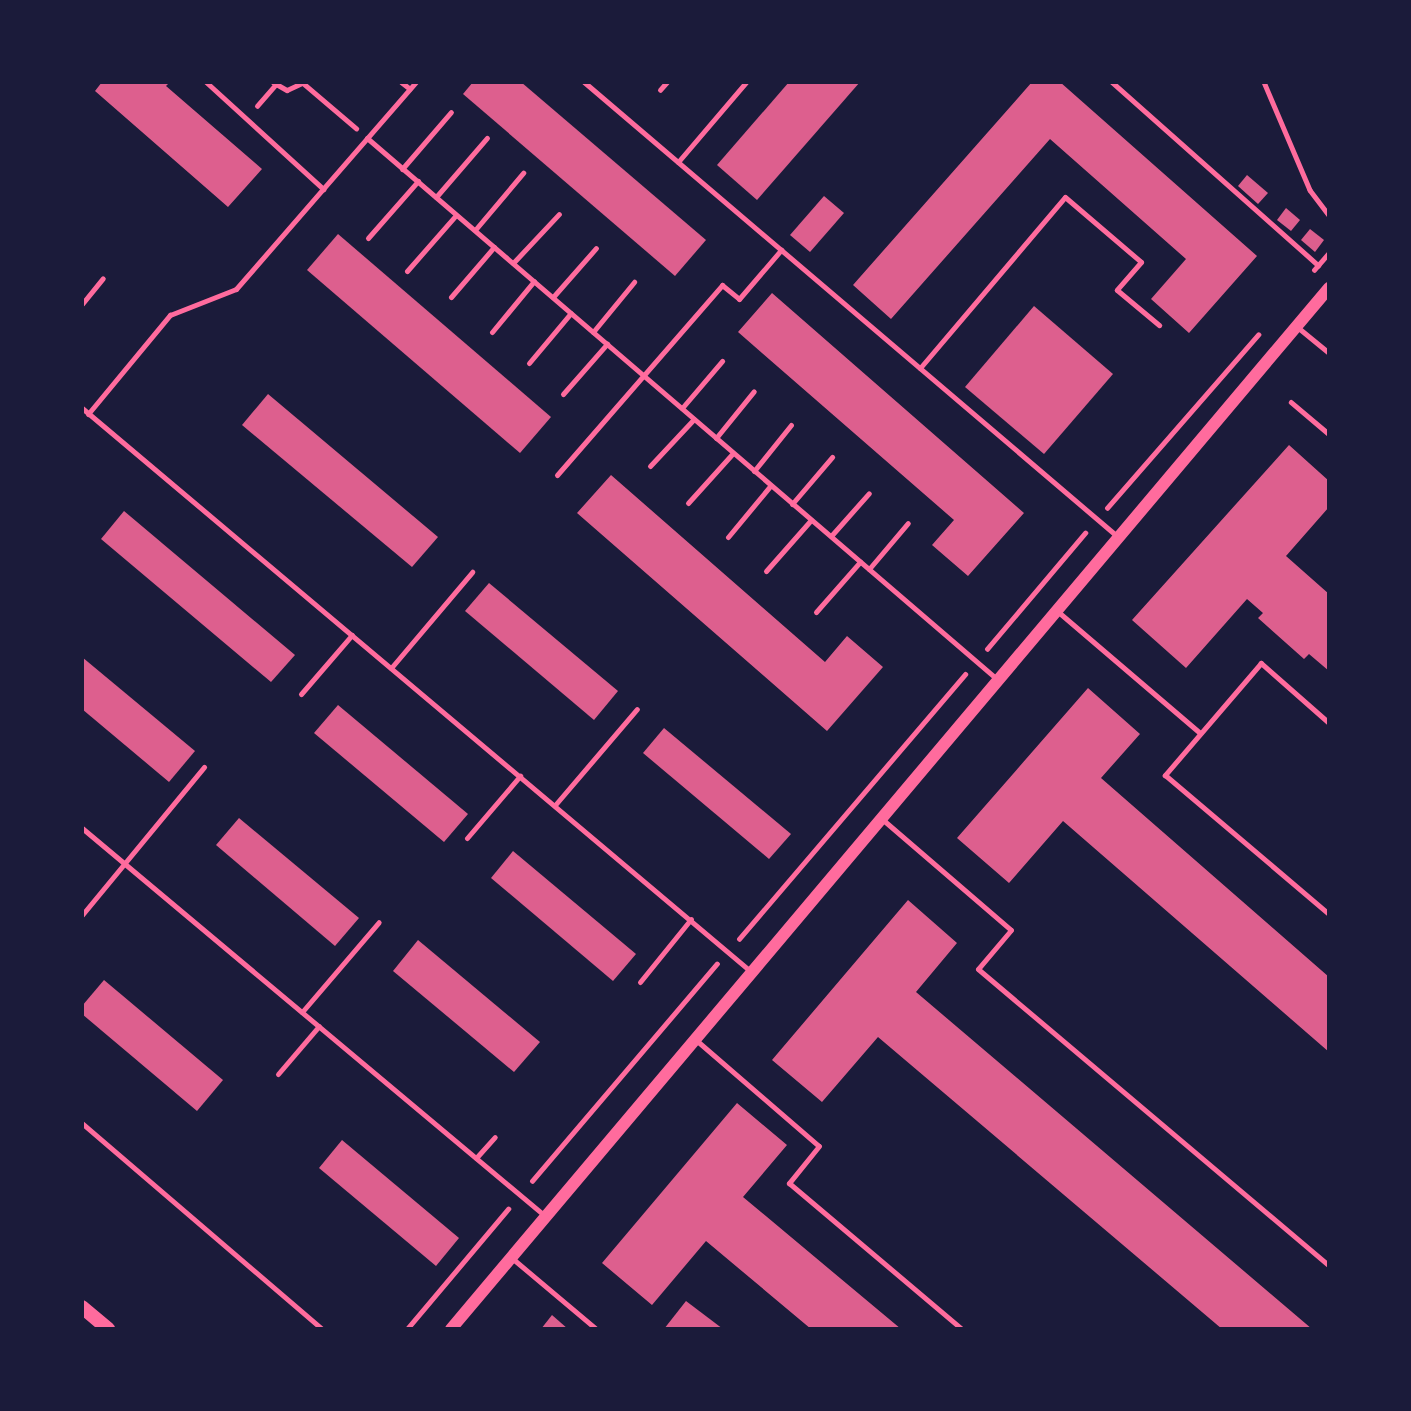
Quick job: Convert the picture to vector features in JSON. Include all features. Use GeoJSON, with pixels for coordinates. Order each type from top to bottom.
{"type":"FeatureCollection","features":[{"type":"Feature","properties":{"kind":"main road"},"geometry":{"type":"LineString","coordinates":[[82,1307],[108,1329]]}},
{"type":"Feature","properties":{"kind":"street"},"geometry":{"type":"LineString","coordinates":[[451,1329],[513,1259],[1329,288]]}},
{"type":"Feature","properties":{"kind":"lane"},"geometry":{"type":"LineString","coordinates":[[206,82],[323,189]]}},
{"type":"Feature","properties":{"kind":"lane"},"geometry":{"type":"LineString","coordinates":[[401,82],[410,89]]}},
{"type":"Feature","properties":{"kind":"lane"},"geometry":{"type":"LineString","coordinates":[[88,414],[170,315],[236,289],[416,82]]}},
{"type":"Feature","properties":{"kind":"lane"},"geometry":{"type":"LineString","coordinates":[[678,162],[747,82]]}},
{"type":"Feature","properties":{"kind":"lane"},"geometry":{"type":"LineString","coordinates":[[588,83],[1118,537]]}},
{"type":"Feature","properties":{"kind":"lane"},"geometry":{"type":"LineString","coordinates":[[402,169],[451,112]]}},
{"type":"Feature","properties":{"kind":"lane"},"geometry":{"type":"LineString","coordinates":[[367,138],[998,680]]}},
{"type":"Feature","properties":{"kind":"lane"},"geometry":{"type":"LineString","coordinates":[[436,197],[487,138]]}},
{"type":"Feature","properties":{"kind":"lane"},"geometry":{"type":"LineString","coordinates":[[475,230],[523,173]]}},
{"type":"Feature","properties":{"kind":"lane"},"geometry":{"type":"LineString","coordinates":[[368,238],[418,181]]}},
{"type":"Feature","properties":{"kind":"lane"},"geometry":{"type":"LineString","coordinates":[[920,368],[1065,197],[1141,262],[1117,290],[1159,325]]}},
{"type":"Feature","properties":{"kind":"lane"},"geometry":{"type":"LineString","coordinates":[[513,263],[559,214]]}},
{"type":"Feature","properties":{"kind":"lane"},"geometry":{"type":"LineString","coordinates":[[407,271],[456,215]]}},
{"type":"Feature","properties":{"kind":"lane"},"geometry":{"type":"LineString","coordinates":[[451,298],[494,247]]}},
{"type":"Feature","properties":{"kind":"lane"},"geometry":{"type":"LineString","coordinates":[[553,297],[596,248]]}},
{"type":"Feature","properties":{"kind":"lane"},"geometry":{"type":"LineString","coordinates":[[557,475],[722,285],[739,299],[781,250]]}},
{"type":"Feature","properties":{"kind":"lane"},"geometry":{"type":"LineString","coordinates":[[82,304],[103,278]]}},
{"type":"Feature","properties":{"kind":"lane"},"geometry":{"type":"LineString","coordinates":[[492,332],[534,281]]}},
{"type":"Feature","properties":{"kind":"lane"},"geometry":{"type":"LineString","coordinates":[[593,332],[634,282]]}},
{"type":"Feature","properties":{"kind":"lane"},"geometry":{"type":"LineString","coordinates":[[529,363],[571,313]]}},
{"type":"Feature","properties":{"kind":"lane"},"geometry":{"type":"LineString","coordinates":[[1296,326],[1329,353]]}},
{"type":"Feature","properties":{"kind":"lane"},"geometry":{"type":"LineString","coordinates":[[563,394],[607,344]]}},
{"type":"Feature","properties":{"kind":"lane"},"geometry":{"type":"LineString","coordinates":[[682,408],[722,360]]}},
{"type":"Feature","properties":{"kind":"lane"},"geometry":{"type":"LineString","coordinates":[[716,438],[754,391]]}},
{"type":"Feature","properties":{"kind":"lane"},"geometry":{"type":"LineString","coordinates":[[82,408],[752,973]]}},
{"type":"Feature","properties":{"kind":"lane"},"geometry":{"type":"LineString","coordinates":[[650,466],[694,419]]}},
{"type":"Feature","properties":{"kind":"lane"},"geometry":{"type":"LineString","coordinates":[[754,471],[791,425]]}},
{"type":"Feature","properties":{"kind":"lane"},"geometry":{"type":"LineString","coordinates":[[688,503],[733,453]]}},
{"type":"Feature","properties":{"kind":"lane"},"geometry":{"type":"LineString","coordinates":[[792,503],[832,457]]}},
{"type":"Feature","properties":{"kind":"lane"},"geometry":{"type":"LineString","coordinates":[[728,537],[771,485]]}},
{"type":"Feature","properties":{"kind":"lane"},"geometry":{"type":"LineString","coordinates":[[831,536],[869,493]]}},
{"type":"Feature","properties":{"kind":"lane"},"geometry":{"type":"LineString","coordinates":[[766,571],[811,520]]}},
{"type":"Feature","properties":{"kind":"lane"},"geometry":{"type":"LineString","coordinates":[[869,569],[908,523]]}},
{"type":"Feature","properties":{"kind":"lane"},"geometry":{"type":"LineString","coordinates":[[816,612],[860,562]]}},
{"type":"Feature","properties":{"kind":"lane"},"geometry":{"type":"LineString","coordinates":[[391,668],[472,572]]}},
{"type":"Feature","properties":{"kind":"lane"},"geometry":{"type":"LineString","coordinates":[[1056,610],[1200,733]]}},
{"type":"Feature","properties":{"kind":"lane"},"geometry":{"type":"LineString","coordinates":[[301,694],[352,635]]}},
{"type":"Feature","properties":{"kind":"lane"},"geometry":{"type":"LineString","coordinates":[[1329,723],[1261,663],[1165,775],[1329,914]]}},
{"type":"Feature","properties":{"kind":"lane"},"geometry":{"type":"LineString","coordinates":[[555,805],[637,709]]}},
{"type":"Feature","properties":{"kind":"lane"},"geometry":{"type":"LineString","coordinates":[[82,915],[204,767]]}},
{"type":"Feature","properties":{"kind":"lane"},"geometry":{"type":"LineString","coordinates":[[467,838],[520,776]]}},
{"type":"Feature","properties":{"kind":"lane"},"geometry":{"type":"LineString","coordinates":[[882,819],[1011,930],[978,969],[1329,1266]]}},
{"type":"Feature","properties":{"kind":"lane"},"geometry":{"type":"LineString","coordinates":[[82,828],[547,1218]]}},
{"type":"Feature","properties":{"kind":"lane"},"geometry":{"type":"LineString","coordinates":[[640,982],[691,919]]}},
{"type":"Feature","properties":{"kind":"lane"},"geometry":{"type":"LineString","coordinates":[[302,1012],[379,922]]}},
{"type":"Feature","properties":{"kind":"lane"},"geometry":{"type":"LineString","coordinates":[[278,1074],[319,1026]]}},
{"type":"Feature","properties":{"kind":"lane"},"geometry":{"type":"LineString","coordinates":[[696,1040],[819,1146],[789,1183],[962,1329]]}},
{"type":"Feature","properties":{"kind":"lane"},"geometry":{"type":"LineString","coordinates":[[476,1158],[495,1137]]}},
{"type":"Feature","properties":{"kind":"lane"},"geometry":{"type":"LineString","coordinates":[[513,1259],[596,1329]]}},
{"type":"Feature","properties":{"kind":"path"},"geometry":{"type":"LineString","coordinates":[[660,90],[667,82]]}},
{"type":"Feature","properties":{"kind":"path"},"geometry":{"type":"LineString","coordinates":[[1112,82],[1318,265]]}},
{"type":"Feature","properties":{"kind":"path"},"geometry":{"type":"LineString","coordinates":[[1264,82],[1310,190],[1329,215]]}},
{"type":"Feature","properties":{"kind":"path"},"geometry":{"type":"LineString","coordinates":[[244,119],[274,84],[293,90],[304,83],[367,138]]}},
{"type":"Feature","properties":{"kind":"path"},"geometry":{"type":"LineString","coordinates":[[1309,275],[1329,253]]}},
{"type":"Feature","properties":{"kind":"path"},"geometry":{"type":"LineString","coordinates":[[407,1329],[1097,519],[1266,325]]}},
{"type":"Feature","properties":{"kind":"path"},"geometry":{"type":"LineString","coordinates":[[1291,402],[1329,434]]}},
{"type":"Feature","properties":{"kind":"path"},"geometry":{"type":"LineString","coordinates":[[82,1123],[322,1329]]}},
{"type":"Feature","properties":{"kind":"building"},"geometry":{"type":"Polygon","coordinates":[[[102,82],[170,82],[166,86],[262,169],[228,207],[95,91],[102,82]]]}},
{"type":"Feature","properties":{"kind":"building"},"geometry":{"type":"Polygon","coordinates":[[[473,82],[521,82],[706,240],[675,276],[463,94],[473,82]]]}},
{"type":"Feature","properties":{"kind":"building"},"geometry":{"type":"Polygon","coordinates":[[[789,82],[860,82],[757,200],[717,165],[789,82]]]}},
{"type":"Feature","properties":{"kind":"building"},"geometry":{"type":"Polygon","coordinates":[[[1032,82],[1060,82],[1257,256],[1189,333],[1151,299],[1186,259],[1050,139],[891,319],[853,285],[1032,82]]]}},
{"type":"Feature","properties":{"kind":"building"},"geometry":{"type":"Polygon","coordinates":[[[1247,175],[1268,193],[1258,204],[1238,186],[1247,175]]]}},
{"type":"Feature","properties":{"kind":"building"},"geometry":{"type":"Polygon","coordinates":[[[824,196],[844,213],[810,252],[790,235],[824,196]]]}},
{"type":"Feature","properties":{"kind":"building"},"geometry":{"type":"Polygon","coordinates":[[[1286,208],[1300,220],[1291,231],[1277,220],[1286,208]]]}},
{"type":"Feature","properties":{"kind":"building"},"geometry":{"type":"Polygon","coordinates":[[[1310,229],[1324,240],[1315,252],[1301,240],[1310,229]]]}},
{"type":"Feature","properties":{"kind":"building"},"geometry":{"type":"Polygon","coordinates":[[[338,234],[551,417],[520,453],[307,270],[338,234]]]}},
{"type":"Feature","properties":{"kind":"building"},"geometry":{"type":"Polygon","coordinates":[[[772,293],[1024,513],[968,576],[932,545],[954,520],[738,332],[772,293]]]}},
{"type":"Feature","properties":{"kind":"building"},"geometry":{"type":"Polygon","coordinates":[[[1034,306],[1113,374],[1044,454],[965,387],[1034,306]]]}},
{"type":"Feature","properties":{"kind":"building"},"geometry":{"type":"Polygon","coordinates":[[[268,394],[438,537],[412,567],[242,425],[268,394]]]}},
{"type":"Feature","properties":{"kind":"building"},"geometry":{"type":"Polygon","coordinates":[[[1289,445],[1329,481],[1329,507],[1286,556],[1329,594],[1329,671],[1309,654],[1304,659],[1258,618],[1263,613],[1247,599],[1186,668],[1132,620],[1289,445]]]}},
{"type":"Feature","properties":{"kind":"building"},"geometry":{"type":"Polygon","coordinates":[[[611,475],[825,662],[847,636],[883,667],[827,731],[577,513],[611,475]]]}},
{"type":"Feature","properties":{"kind":"building"},"geometry":{"type":"Polygon","coordinates":[[[124,511],[295,655],[271,682],[101,539],[124,511]]]}},
{"type":"Feature","properties":{"kind":"building"},"geometry":{"type":"Polygon","coordinates":[[[489,583],[618,691],[594,720],[465,611],[489,583]]]}},
{"type":"Feature","properties":{"kind":"building"},"geometry":{"type":"Polygon","coordinates":[[[82,657],[195,751],[169,782],[82,709],[82,657]]]}},
{"type":"Feature","properties":{"kind":"building"},"geometry":{"type":"Polygon","coordinates":[[[1088,688],[1140,734],[1101,778],[1329,977],[1329,1052],[1063,821],[1009,883],[957,838],[1088,688]]]}},
{"type":"Feature","properties":{"kind":"building"},"geometry":{"type":"Polygon","coordinates":[[[338,705],[468,814],[444,842],[314,733],[338,705]]]}},
{"type":"Feature","properties":{"kind":"building"},"geometry":{"type":"Polygon","coordinates":[[[664,728],[791,834],[769,859],[643,753],[664,728]]]}},
{"type":"Feature","properties":{"kind":"building"},"geometry":{"type":"Polygon","coordinates":[[[239,818],[359,918],[335,946],[216,845],[239,818]]]}},
{"type":"Feature","properties":{"kind":"building"},"geometry":{"type":"Polygon","coordinates":[[[513,851],[636,954],[613,981],[491,878],[513,851]]]}},
{"type":"Feature","properties":{"kind":"building"},"geometry":{"type":"Polygon","coordinates":[[[908,900],[957,943],[916,992],[1312,1329],[1222,1329],[878,1037],[822,1102],[772,1060],[908,900]]]}},
{"type":"Feature","properties":{"kind":"building"},"geometry":{"type":"Polygon","coordinates":[[[418,940],[540,1042],[514,1072],[393,971],[418,940]]]}},
{"type":"Feature","properties":{"kind":"building"},"geometry":{"type":"Polygon","coordinates":[[[104,980],[223,1080],[197,1111],[82,1014],[82,1006],[104,980]]]}},
{"type":"Feature","properties":{"kind":"building"},"geometry":{"type":"Polygon","coordinates":[[[737,1103],[787,1145],[743,1197],[901,1329],[811,1329],[706,1241],[652,1305],[602,1263],[737,1103]]]}},
{"type":"Feature","properties":{"kind":"building"},"geometry":{"type":"Polygon","coordinates":[[[342,1140],[459,1238],[436,1266],[319,1168],[342,1140]]]}},
{"type":"Feature","properties":{"kind":"building"},"geometry":{"type":"Polygon","coordinates":[[[686,1301],[723,1329],[664,1329],[686,1301]]]}},
{"type":"Feature","properties":{"kind":"building"},"geometry":{"type":"Polygon","coordinates":[[[552,1315],[568,1329],[541,1329],[552,1315]]]}}]}
